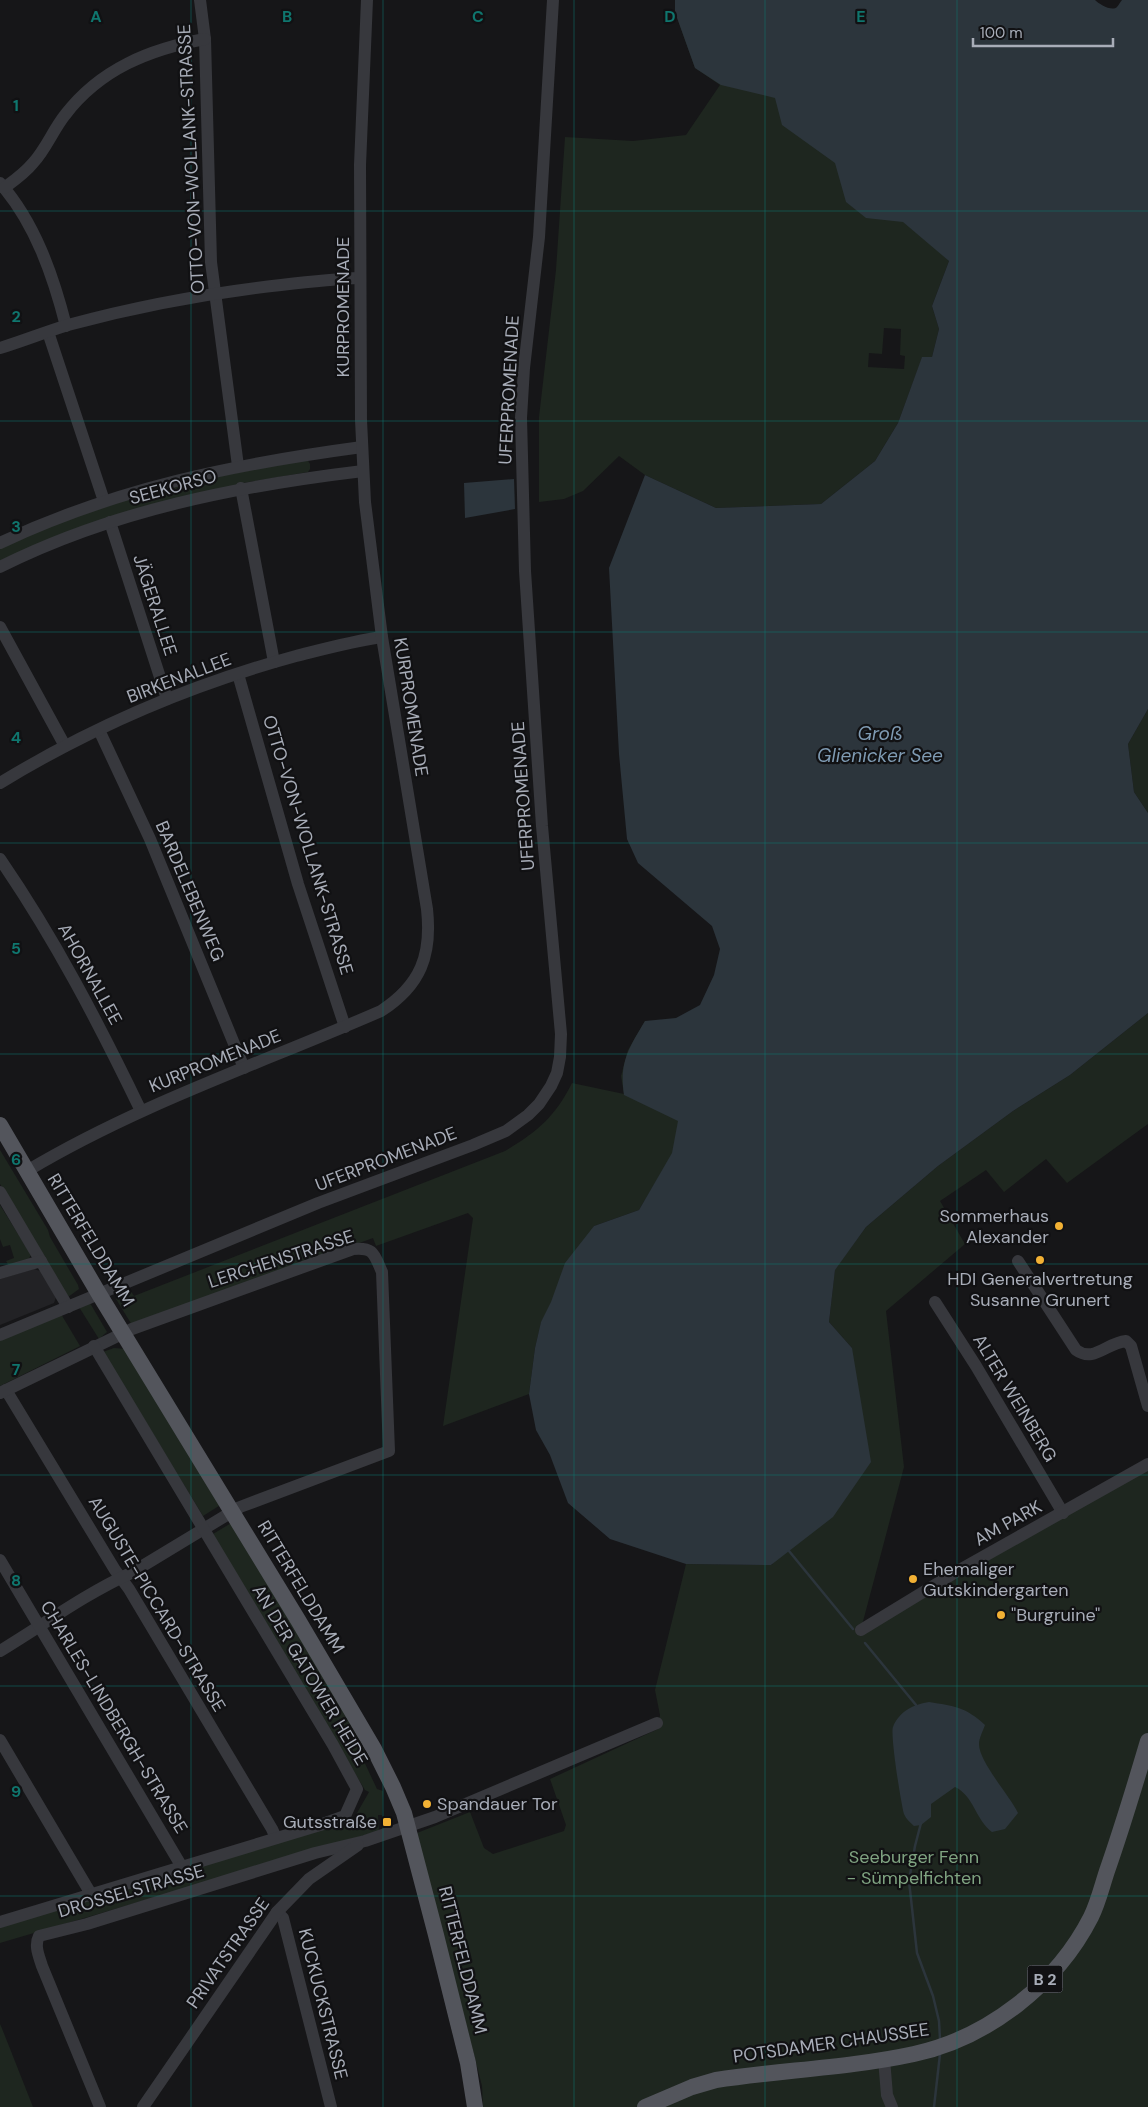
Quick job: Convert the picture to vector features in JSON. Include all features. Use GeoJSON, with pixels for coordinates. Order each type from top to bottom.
{"type":"FeatureCollection","features":[{"type":"Feature","properties":{"kind":"main road","name":"RITTERFELDDAMM"},"geometry":{"type":"LineString","coordinates":[[0,1126],[123,1334],[232,1511],[374,1749],[399,1800],[468,2063],[475,2107]]}},
{"type":"Feature","properties":{"kind":"main road","name":"POTSDAMER CHAUSSEE"},"geometry":{"type":"LineString","coordinates":[[645,2107],[692,2087],[716,2080],[884,2059],[947,2045],[985,2027],[1018,2004],[1047,1978],[1071,1950],[1092,1916],[1126,1818],[1148,1741]]}},
{"type":"Feature","properties":{"kind":"street","name":"OTTO-VON-WOLLANK-STRASSE"},"geometry":{"type":"LineString","coordinates":[[200,0],[205,39],[208,223],[214,294],[238,466]]}},
{"type":"Feature","properties":{"kind":"street","name":"KURPROMENADE"},"geometry":{"type":"LineString","coordinates":[[27,1171],[58,1152],[141,1111],[381,1011],[402,996],[420,971],[429,940],[427,909],[382,637],[365,502],[363,471],[360,165],[367,0]]}},
{"type":"Feature","properties":{"kind":"street","name":"UFERPROMENADE"},"geometry":{"type":"LineString","coordinates":[[0,1335],[318,1203],[506,1131],[517,1124],[539,1104],[557,1073],[562,1034],[542,826],[525,571],[522,418],[524,368],[543,183],[553,0]]}},
{"type":"Feature","properties":{"kind":"street"},"geometry":{"type":"LineString","coordinates":[[66,326],[62,303],[45,259],[32,231],[2,185],[24,173],[34,162],[66,114],[97,83],[116,69],[151,52],[172,45],[205,39]]}},
{"type":"Feature","properties":{"kind":"street"},"geometry":{"type":"LineString","coordinates":[[0,348],[66,326],[139,308],[214,294],[342,278],[360,278]]}},
{"type":"Feature","properties":{"kind":"street"},"geometry":{"type":"LineString","coordinates":[[48,332],[104,501]]}},
{"type":"Feature","properties":{"kind":"street","name":"SEEKORSO"},"geometry":{"type":"LineString","coordinates":[[0,543],[32,528],[104,501],[170,481],[238,466],[362,447]]}},
{"type":"Feature","properties":{"kind":"street","name":"SEEKORSO"},"geometry":{"type":"LineString","coordinates":[[0,567],[73,535],[175,502],[241,488],[363,471]]}},
{"type":"Feature","properties":{"kind":"street"},"geometry":{"type":"LineString","coordinates":[[241,488],[274,662]]}},
{"type":"Feature","properties":{"kind":"street","name":"JÄGERALLEE"},"geometry":{"type":"LineString","coordinates":[[110,522],[167,699]]}},
{"type":"Feature","properties":{"kind":"street"},"geometry":{"type":"LineString","coordinates":[[0,627],[65,746]]}},
{"type":"Feature","properties":{"kind":"street","name":"BIRKENALLEE"},"geometry":{"type":"LineString","coordinates":[[0,782],[65,746],[167,699],[274,662],[340,645],[382,637]]}},
{"type":"Feature","properties":{"kind":"street","name":"OTTO-VON-WOLLANK-STRASSE"},"geometry":{"type":"LineString","coordinates":[[238,674],[298,884],[345,1027]]}},
{"type":"Feature","properties":{"kind":"street","name":"BARDELEBENWEG"},"geometry":{"type":"LineString","coordinates":[[99,730],[150,839],[244,1068]]}},
{"type":"Feature","properties":{"kind":"street","name":"AHORNALLEE"},"geometry":{"type":"LineString","coordinates":[[0,859],[31,904],[79,987],[141,1111]]}},
{"type":"Feature","properties":{"kind":"street"},"geometry":{"type":"LineString","coordinates":[[0,1192],[68,1307]]}},
{"type":"Feature","properties":{"kind":"street","name":"LERCHENSTRASSE"},"geometry":{"type":"LineString","coordinates":[[3,1392],[94,1346],[123,1334],[353,1249],[365,1248],[373,1252],[382,1272],[389,1452],[232,1511]]}},
{"type":"Feature","properties":{"kind":"street"},"geometry":{"type":"LineString","coordinates":[[0,1273],[41,1261]]}},
{"type":"Feature","properties":{"kind":"street"},"geometry":{"type":"LineString","coordinates":[[1018,1261],[1076,1350],[1084,1356],[1091,1355],[1118,1342],[1126,1341],[1131,1346],[1148,1406]]}},
{"type":"Feature","properties":{"kind":"street","name":"ALTER WEINBERG"},"geometry":{"type":"LineString","coordinates":[[935,1302],[976,1366],[1063,1513]]}},
{"type":"Feature","properties":{"kind":"street","name":"AN DER GATOWER HEIDE"},"geometry":{"type":"LineString","coordinates":[[0,1922],[345,1816],[357,1789],[333,1745],[94,1346]]}},
{"type":"Feature","properties":{"kind":"street","name":"AUGUSTE-PICCARD-STRASSE"},"geometry":{"type":"LineString","coordinates":[[3,1392],[120,1578],[129,1589],[276,1838]]}},
{"type":"Feature","properties":{"kind":"street","name":"AM PARK"},"geometry":{"type":"LineString","coordinates":[[860,1630],[956,1572],[1148,1464]]}},
{"type":"Feature","properties":{"kind":"street"},"geometry":{"type":"LineString","coordinates":[[0,1651],[232,1511]]}},
{"type":"Feature","properties":{"kind":"street","name":"CHARLES-LINDBERGH-STRASSE"},"geometry":{"type":"LineString","coordinates":[[0,1560],[182,1867]]}},
{"type":"Feature","properties":{"kind":"street"},"geometry":{"type":"LineString","coordinates":[[407,1825],[447,1812],[657,1723]]}},
{"type":"Feature","properties":{"kind":"street"},"geometry":{"type":"LineString","coordinates":[[0,1740],[91,1894]]}},
{"type":"Feature","properties":{"kind":"street","name":"DROSSELSTRASSE"},"geometry":{"type":"LineString","coordinates":[[100,2107],[42,1966],[36,1943],[39,1936],[87,1924],[315,1852],[364,1841],[407,1825]]}},
{"type":"Feature","properties":{"kind":"street","name":"PRIVATSTRASSE"},"geometry":{"type":"LineString","coordinates":[[143,2107],[277,1912],[309,1879],[364,1841]]}},
{"type":"Feature","properties":{"kind":"street","name":"KUCKUCKSTRASSE"},"geometry":{"type":"LineString","coordinates":[[277,1912],[282,1918],[331,2107]]}},
{"type":"Feature","properties":{"kind":"street"},"geometry":{"type":"LineString","coordinates":[[884,2059],[887,2095],[892,2107]]}},
{"type":"Feature","properties":{"kind":"shaded area"},"geometry":{"type":"Polygon","coordinates":[[[34,1269],[40,1271],[56,1297],[54,1303],[0,1325],[0,1279],[34,1269]]]}},
{"type":"Feature","properties":{"kind":"green space"},"geometry":{"type":"Polygon","coordinates":[[[675,0],[891,196],[949,261],[932,306],[939,329],[932,357],[922,358],[898,423],[875,461],[821,504],[716,508],[645,475],[619,456],[583,491],[564,499],[539,502],[539,417],[556,270],[565,137],[633,141],[686,135],[720,85],[695,68],[675,12],[675,0]],[[884,328],[882,354],[869,353],[868,367],[904,369],[905,356],[900,355],[901,329],[884,328]]]}},
{"type":"Feature","properties":{"kind":"green space"},"geometry":{"type":"Polygon","coordinates":[[[307,459],[310,464],[308,472],[243,483],[0,562],[0,547],[30,533],[159,488],[307,459]]]}},
{"type":"Feature","properties":{"kind":"green space"},"geometry":{"type":"Polygon","coordinates":[[[1148,709],[1148,813],[1134,792],[1128,744],[1148,709]]]}},
{"type":"Feature","properties":{"kind":"green space","name":"Seeburger Fenn - Sümpelfichten"},"geometry":{"type":"Polygon","coordinates":[[[1148,1013],[1148,1124],[1067,1183],[1046,1159],[1004,1192],[986,1170],[940,1201],[965,1244],[886,1311],[904,1467],[861,1629],[1148,1462],[1148,2107],[483,2107],[482,2086],[417,1833],[470,1812],[484,1848],[493,1854],[564,1831],[566,1825],[550,1779],[658,1729],[660,1715],[655,1690],[686,1564],[772,1565],[852,1348],[829,1322],[835,1269],[866,1227],[938,1166],[1013,1111],[1070,1075],[1148,1013]]]}},
{"type":"Feature","properties":{"kind":"green space"},"geometry":{"type":"Polygon","coordinates":[[[645,1021],[688,1088],[673,1153],[639,1210],[594,1226],[541,1323],[535,1348],[529,1394],[443,1426],[473,1218],[468,1213],[376,1246],[373,1238],[132,1325],[116,1299],[118,1293],[128,1287],[134,1296],[505,1151],[544,1123],[566,1095],[572,1083],[624,1094],[621,1076],[628,1050],[645,1021]]]}},
{"type":"Feature","properties":{"kind":"green space"},"geometry":{"type":"Polygon","coordinates":[[[0,1150],[48,1230],[50,1237],[78,1285],[79,1289],[68,1297],[0,1184],[0,1150]]]}},
{"type":"Feature","properties":{"kind":"green space"},"geometry":{"type":"Polygon","coordinates":[[[0,1205],[31,1255],[28,1260],[9,1266],[6,1261],[14,1258],[10,1245],[3,1247],[0,1239],[0,1205]]]}},
{"type":"Feature","properties":{"kind":"green space"},"geometry":{"type":"Polygon","coordinates":[[[90,1303],[107,1332],[99,1339],[79,1307],[90,1303]]]}},
{"type":"Feature","properties":{"kind":"green space"},"geometry":{"type":"Polygon","coordinates":[[[61,1314],[80,1346],[0,1386],[0,1340],[61,1314]]]}},
{"type":"Feature","properties":{"kind":"green space"},"geometry":{"type":"Polygon","coordinates":[[[114,1348],[126,1349],[222,1504],[203,1516],[103,1352],[114,1348]]]}},
{"type":"Feature","properties":{"kind":"green space"},"geometry":{"type":"Polygon","coordinates":[[[233,1522],[355,1725],[364,1750],[360,1753],[377,1789],[383,1791],[382,1815],[378,1815],[379,1831],[0,1943],[0,1927],[350,1819],[353,1820],[369,1792],[365,1790],[220,1550],[213,1534],[233,1522]]]}},
{"type":"Feature","properties":{"kind":"green space"},"geometry":{"type":"Polygon","coordinates":[[[0,2024],[3,2031],[33,2107],[0,2107],[0,2024]]]}},
{"type":"Feature","properties":{"kind":"water","name":"Groß Glienicker See"},"geometry":{"type":"Polygon","coordinates":[[[675,0],[1095,0],[1112,9],[1117,7],[1122,0],[1148,0],[1148,709],[1128,744],[1134,792],[1148,813],[1148,1013],[1070,1075],[1013,1111],[938,1166],[866,1227],[835,1270],[829,1322],[852,1348],[871,1462],[833,1517],[771,1565],[686,1564],[610,1539],[568,1503],[550,1455],[536,1430],[529,1394],[535,1348],[541,1322],[551,1302],[565,1263],[594,1226],[639,1210],[672,1153],[678,1121],[624,1095],[624,1064],[630,1048],[645,1021],[676,1018],[700,1005],[714,975],[720,949],[712,926],[638,863],[627,839],[619,754],[609,568],[645,475],[716,508],[821,504],[875,461],[898,423],[922,357],[932,357],[939,329],[932,306],[949,261],[903,222],[866,218],[846,202],[835,163],[782,125],[775,98],[721,85],[695,68],[675,12],[675,0]]]}},
{"type":"Feature","properties":{"kind":"water"},"geometry":{"type":"Polygon","coordinates":[[[514,479],[515,509],[465,518],[464,483],[514,479]]]}},
{"type":"Feature","properties":{"kind":"water"},"geometry":{"type":"Polygon","coordinates":[[[929,1702],[959,1708],[972,1714],[985,1725],[979,1742],[980,1751],[989,1769],[1018,1813],[1005,1829],[992,1832],[986,1827],[971,1802],[955,1787],[931,1804],[931,1817],[921,1825],[914,1826],[905,1816],[896,1769],[893,1727],[899,1717],[908,1709],[918,1704],[929,1702]]]}},
{"type":"Feature","properties":{"kind":"waterway"},"geometry":{"type":"LineString","coordinates":[[789,1551],[853,1629]]}},
{"type":"Feature","properties":{"kind":"waterway"},"geometry":{"type":"LineString","coordinates":[[865,1643],[916,1705]]}},
{"type":"Feature","properties":{"kind":"waterway"},"geometry":{"type":"LineString","coordinates":[[921,1823],[909,1881],[917,1953],[933,1996],[939,2021],[940,2039]]}},
{"type":"Feature","properties":{"kind":"waterway"},"geometry":{"type":"LineString","coordinates":[[934,2107],[940,2054]]}},
{"type":"Feature","properties":{"kind":"place","name":"Sommerhaus Alexander"},"geometry":{"type":"Point","coordinates":[1059,1226]}},
{"type":"Feature","properties":{"kind":"place","name":"HDI Generalvertretung Susanne Grunert"},"geometry":{"type":"Point","coordinates":[1040,1260]}},
{"type":"Feature","properties":{"kind":"place","name":"Ehemaliger Gutskindergarten"},"geometry":{"type":"Point","coordinates":[913,1579]}},
{"type":"Feature","properties":{"kind":"place","name":"\"Burgruine\""},"geometry":{"type":"Point","coordinates":[1001,1615]}},
{"type":"Feature","properties":{"kind":"place","name":"Spandauer Tor"},"geometry":{"type":"Point","coordinates":[427,1804]}},
{"type":"Feature","properties":{"kind":"place","name":"Gutsstraße"},"geometry":{"type":"Point","coordinates":[387,1822]}}]}
